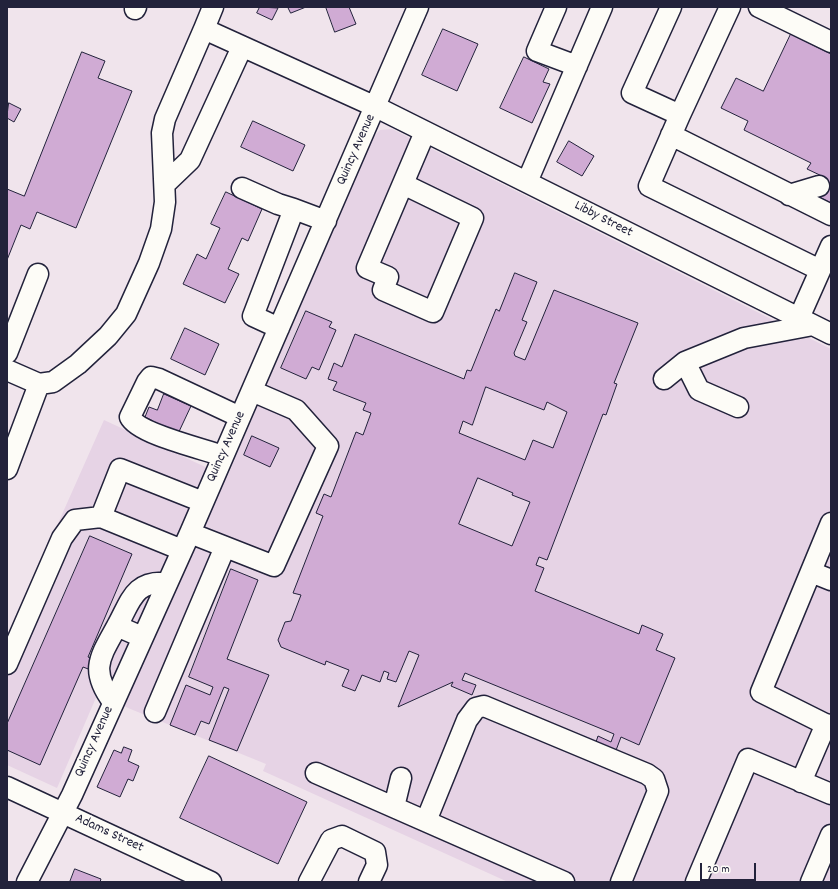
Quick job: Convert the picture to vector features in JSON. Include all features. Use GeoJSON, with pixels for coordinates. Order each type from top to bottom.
{"type":"FeatureCollection","features":[{"type":"Feature","properties":{"kind":"street"},"geometry":{"type":"LineString","coordinates":[[7,370],[39,384],[54,382],[78,364],[108,336],[126,314],[149,263],[161,229],[165,202],[162,133],[165,119],[213,7]]}},
{"type":"Feature","properties":{"kind":"street","name":"Quincy Avenue"},"geometry":{"type":"LineString","coordinates":[[27,882],[61,812],[72,795],[186,541],[376,107],[418,7]]}},
{"type":"Feature","properties":{"kind":"street"},"geometry":{"type":"LineString","coordinates":[[556,7],[537,51],[577,66]]}},
{"type":"Feature","properties":{"kind":"street"},"geometry":{"type":"LineString","coordinates":[[527,182],[602,7]]}},
{"type":"Feature","properties":{"kind":"street"},"geometry":{"type":"LineString","coordinates":[[671,7],[632,93],[680,114]]}},
{"type":"Feature","properties":{"kind":"street"},"geometry":{"type":"LineString","coordinates":[[730,7],[680,114],[649,186],[820,270]]}},
{"type":"Feature","properties":{"kind":"street"},"geometry":{"type":"LineString","coordinates":[[759,7],[831,42]]}},
{"type":"Feature","properties":{"kind":"street","name":"Libby Street"},"geometry":{"type":"LineString","coordinates":[[204,29],[376,107],[831,334]]}},
{"type":"Feature","properties":{"kind":"street"},"geometry":{"type":"LineString","coordinates":[[165,184],[190,160],[242,47]]}},
{"type":"Feature","properties":{"kind":"street"},"geometry":{"type":"LineString","coordinates":[[403,184],[473,218],[433,312],[383,290],[388,277],[367,268],[425,132]]}},
{"type":"Feature","properties":{"kind":"street"},"geometry":{"type":"LineString","coordinates":[[671,135],[831,215]]}},
{"type":"Feature","properties":{"kind":"street"},"geometry":{"type":"LineString","coordinates":[[789,195],[819,186]]}},
{"type":"Feature","properties":{"kind":"street"},"geometry":{"type":"LineString","coordinates":[[242,188],[278,204],[326,221]]}},
{"type":"Feature","properties":{"kind":"street"},"geometry":{"type":"LineString","coordinates":[[279,328],[253,316],[294,209]]}},
{"type":"Feature","properties":{"kind":"street"},"geometry":{"type":"LineString","coordinates":[[664,379],[686,362],[744,338],[806,321],[820,270],[831,246]]}},
{"type":"Feature","properties":{"kind":"street"},"geometry":{"type":"LineString","coordinates":[[7,353],[38,274]]}},
{"type":"Feature","properties":{"kind":"street"},"geometry":{"type":"LineString","coordinates":[[686,362],[698,390],[738,407]]}},
{"type":"Feature","properties":{"kind":"street"},"geometry":{"type":"LineString","coordinates":[[223,456],[187,444],[175,442],[139,426],[133,422],[130,417],[147,382],[151,377],[159,379],[240,417]]}},
{"type":"Feature","properties":{"kind":"street"},"geometry":{"type":"LineString","coordinates":[[7,469],[39,384]]}},
{"type":"Feature","properties":{"kind":"street"},"geometry":{"type":"LineString","coordinates":[[7,664],[62,538],[75,520],[101,516],[186,541],[225,547],[274,566],[328,446],[296,410],[252,391]]}},
{"type":"Feature","properties":{"kind":"street"},"geometry":{"type":"LineString","coordinates":[[101,516],[120,469],[203,502]]}},
{"type":"Feature","properties":{"kind":"street"},"geometry":{"type":"LineString","coordinates":[[801,782],[829,726],[761,692],[831,523]]}},
{"type":"Feature","properties":{"kind":"street"},"geometry":{"type":"LineString","coordinates":[[155,712],[225,547]]}},
{"type":"Feature","properties":{"kind":"street"},"geometry":{"type":"LineString","coordinates":[[811,572],[831,580]]}},
{"type":"Feature","properties":{"kind":"street"},"geometry":{"type":"LineString","coordinates":[[113,702],[102,688],[99,674],[100,660],[134,595],[145,585],[153,582],[167,583]]}},
{"type":"Feature","properties":{"kind":"street"},"geometry":{"type":"LineString","coordinates":[[117,626],[142,637]]}},
{"type":"Feature","properties":{"kind":"street"},"geometry":{"type":"LineString","coordinates":[[426,821],[471,712],[479,706],[484,706],[647,774],[654,779],[658,791],[621,882]]}},
{"type":"Feature","properties":{"kind":"street"},"geometry":{"type":"LineString","coordinates":[[696,882],[748,759],[831,794]]}},
{"type":"Feature","properties":{"kind":"street"},"geometry":{"type":"LineString","coordinates":[[316,773],[564,882]]}},
{"type":"Feature","properties":{"kind":"street"},"geometry":{"type":"LineString","coordinates":[[394,807],[401,778]]}},
{"type":"Feature","properties":{"kind":"street","name":"Adams Street"},"geometry":{"type":"LineString","coordinates":[[7,787],[211,882]]}},
{"type":"Feature","properties":{"kind":"street"},"geometry":{"type":"LineString","coordinates":[[811,882],[831,835]]}},
{"type":"Feature","properties":{"kind":"street"},"geometry":{"type":"LineString","coordinates":[[309,882],[331,840],[342,836],[375,852],[377,865],[369,882]]}},
{"type":"Feature","properties":{"kind":"shaded area"},"geometry":{"type":"Polygon","coordinates":[[[392,129],[831,349],[831,882],[508,882],[263,771],[266,764],[128,708],[98,693],[57,788],[7,765],[7,638],[104,420],[227,477],[373,137],[380,130],[392,129]]]}},
{"type":"Feature","properties":{"kind":"building"},"geometry":{"type":"Polygon","coordinates":[[[260,7],[278,8],[272,20],[257,13],[260,7]]]}},
{"type":"Feature","properties":{"kind":"building"},"geometry":{"type":"Polygon","coordinates":[[[288,7],[306,7],[291,13],[288,7]]]}},
{"type":"Feature","properties":{"kind":"building"},"geometry":{"type":"Polygon","coordinates":[[[326,7],[349,7],[356,24],[335,32],[326,7]]]}},
{"type":"Feature","properties":{"kind":"building"},"geometry":{"type":"Polygon","coordinates":[[[443,29],[478,44],[457,91],[422,75],[443,29]]]}},
{"type":"Feature","properties":{"kind":"building"},"geometry":{"type":"Polygon","coordinates":[[[791,34],[831,54],[831,203],[815,195],[824,177],[807,169],[811,163],[744,130],[748,121],[721,108],[736,78],[763,91],[791,34]]]}},
{"type":"Feature","properties":{"kind":"building"},"geometry":{"type":"Polygon","coordinates":[[[82,52],[105,61],[98,78],[132,91],[76,228],[37,212],[30,229],[21,225],[7,260],[7,189],[24,196],[82,52]]]}},
{"type":"Feature","properties":{"kind":"building"},"geometry":{"type":"Polygon","coordinates":[[[524,57],[549,69],[543,82],[550,84],[532,123],[500,108],[524,57]]]}},
{"type":"Feature","properties":{"kind":"building"},"geometry":{"type":"Polygon","coordinates":[[[9,103],[21,109],[14,122],[7,118],[9,103]]]}},
{"type":"Feature","properties":{"kind":"building"},"geometry":{"type":"Polygon","coordinates":[[[253,121],[305,145],[293,171],[241,147],[253,121]]]}},
{"type":"Feature","properties":{"kind":"building"},"geometry":{"type":"Polygon","coordinates":[[[569,141],[594,156],[582,176],[557,162],[569,141]]]}},
{"type":"Feature","properties":{"kind":"building"},"geometry":{"type":"Polygon","coordinates":[[[226,192],[262,209],[248,241],[242,238],[228,269],[239,274],[225,303],[183,284],[197,254],[206,259],[220,228],[211,224],[226,192]]]}},
{"type":"Feature","properties":{"kind":"building"},"geometry":{"type":"Polygon","coordinates":[[[515,273],[537,282],[522,320],[527,322],[514,353],[515,356],[525,360],[554,290],[638,323],[614,383],[617,384],[606,415],[603,414],[547,560],[539,557],[536,565],[544,568],[535,591],[639,634],[642,625],[663,634],[656,650],[675,658],[639,745],[621,737],[615,753],[595,745],[598,736],[611,742],[614,734],[465,673],[462,680],[476,685],[472,695],[451,686],[453,682],[398,707],[419,655],[409,651],[396,682],[387,679],[389,673],[384,671],[380,682],[362,675],[355,691],[342,686],[349,670],[326,661],[325,665],[281,647],[278,640],[285,622],[291,621],[301,595],[293,593],[323,516],[316,513],[324,494],[331,497],[356,432],[363,435],[371,413],[363,410],[366,403],[333,390],[337,382],[328,379],[334,363],[342,367],[355,334],[464,379],[467,370],[471,371],[496,309],[499,311],[515,273]],[[486,387],[472,425],[463,421],[459,433],[525,460],[533,440],[553,448],[567,412],[547,402],[544,410],[486,387]],[[478,478],[459,524],[512,546],[530,502],[478,478]]]}},
{"type":"Feature","properties":{"kind":"building"},"geometry":{"type":"Polygon","coordinates":[[[306,311],[332,322],[329,327],[336,330],[319,370],[312,367],[306,379],[281,368],[306,311]]]}},
{"type":"Feature","properties":{"kind":"building"},"geometry":{"type":"Polygon","coordinates":[[[185,328],[219,344],[205,375],[171,359],[185,328]]]}},
{"type":"Feature","properties":{"kind":"building"},"geometry":{"type":"Polygon","coordinates":[[[164,394],[191,406],[176,438],[150,427],[153,421],[145,417],[149,407],[157,410],[164,394]]]}},
{"type":"Feature","properties":{"kind":"building"},"geometry":{"type":"Polygon","coordinates":[[[252,436],[279,448],[270,467],[244,455],[252,436]]]}},
{"type":"Feature","properties":{"kind":"building"},"geometry":{"type":"Polygon","coordinates":[[[90,536],[132,554],[88,657],[95,660],[91,670],[83,667],[40,765],[7,750],[7,724],[90,536]]]}},
{"type":"Feature","properties":{"kind":"building"},"geometry":{"type":"Polygon","coordinates":[[[231,569],[258,580],[227,659],[269,675],[237,751],[209,740],[229,689],[224,687],[209,724],[201,721],[195,735],[170,725],[186,685],[210,695],[213,687],[189,677],[231,569]]]}},
{"type":"Feature","properties":{"kind":"building"},"geometry":{"type":"Polygon","coordinates":[[[124,747],[132,750],[128,761],[139,766],[133,781],[128,779],[120,797],[97,787],[114,750],[121,753],[124,747]]]}},
{"type":"Feature","properties":{"kind":"building"},"geometry":{"type":"Polygon","coordinates":[[[209,756],[307,802],[278,864],[180,818],[209,756]]]}},
{"type":"Feature","properties":{"kind":"building"},"geometry":{"type":"Polygon","coordinates":[[[75,869],[101,879],[100,882],[70,882],[75,869]]]}}]}
